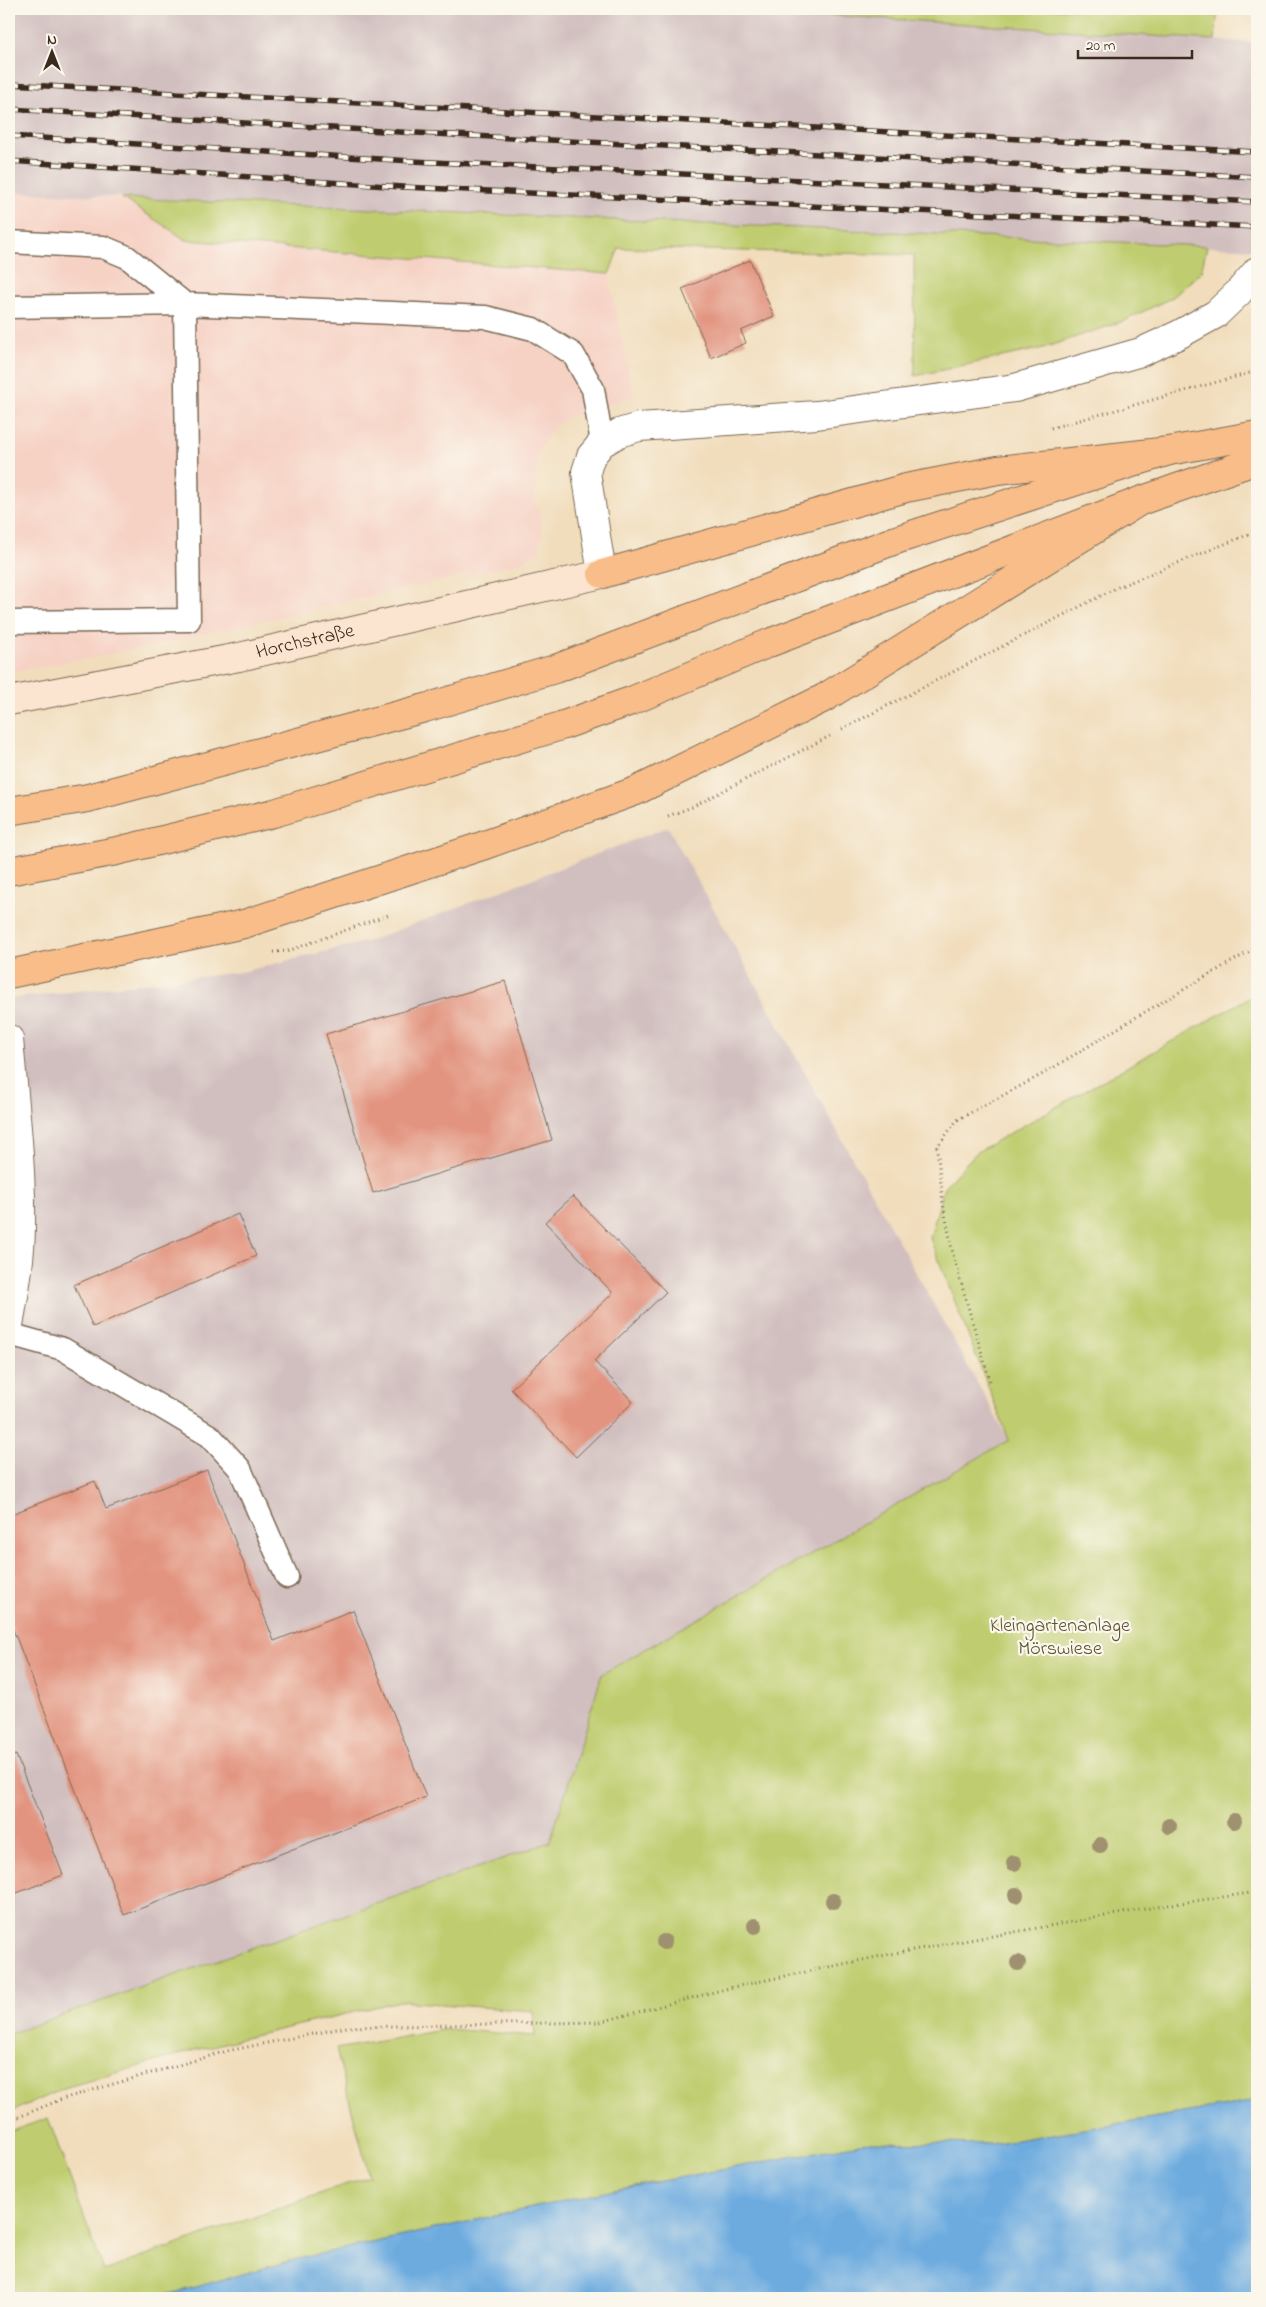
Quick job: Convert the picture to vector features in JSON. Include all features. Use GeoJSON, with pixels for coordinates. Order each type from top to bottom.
{"type":"FeatureCollection","features":[{"type":"Feature","properties":{"kind":"main road"},"geometry":{"type":"LineString","coordinates":[[602,574],[906,488],[998,470],[1169,451],[1257,435]]}},
{"type":"Feature","properties":{"kind":"main road"},"geometry":{"type":"LineString","coordinates":[[9,811],[88,798],[425,708],[555,669],[893,541],[1169,451]]}},
{"type":"Feature","properties":{"kind":"main road"},"geometry":{"type":"LineString","coordinates":[[9,871],[117,851],[274,813],[561,726],[631,701],[769,643],[1140,501],[1257,460]]}},
{"type":"Feature","properties":{"kind":"main road"},"geometry":{"type":"LineString","coordinates":[[9,974],[244,924],[482,846],[636,791],[824,698],[1140,501]]}},
{"type":"Feature","properties":{"kind":"street"},"geometry":{"type":"LineString","coordinates":[[602,574],[586,472],[592,456],[602,443],[619,433],[639,427],[817,415],[1015,388],[1141,352],[1178,335],[1216,314],[1238,294],[1257,271]]}},
{"type":"Feature","properties":{"kind":"street","name":"Horchstraße"},"geometry":{"type":"LineString","coordinates":[[9,701],[239,657],[602,574]]}},
{"type":"Feature","properties":{"kind":"street"},"geometry":{"type":"LineString","coordinates":[[9,1039],[20,1166],[21,1223],[18,1277],[9,1325]]}},
{"type":"Feature","properties":{"kind":"lane"},"geometry":{"type":"LineString","coordinates":[[9,242],[103,247],[127,257],[185,304]]}},
{"type":"Feature","properties":{"kind":"lane"},"geometry":{"type":"LineString","coordinates":[[9,622],[189,620],[185,304]]}},
{"type":"Feature","properties":{"kind":"lane"},"geometry":{"type":"LineString","coordinates":[[9,306],[185,304],[485,317],[533,329],[573,354],[594,389],[602,443]]}},
{"type":"Feature","properties":{"kind":"lane"},"geometry":{"type":"LineString","coordinates":[[9,1334],[63,1349],[210,1436],[240,1469],[287,1577]]}},
{"type":"Feature","properties":{"kind":"path"},"geometry":{"type":"LineString","coordinates":[[990,1381],[954,1259],[943,1204],[936,1147],[957,1120],[1041,1075],[1257,947]]}},
{"type":"Feature","properties":{"kind":"path"},"geometry":{"type":"LineString","coordinates":[[9,2121],[62,2100],[227,2051],[347,2027],[600,2022],[733,1987],[896,1953],[1173,1904],[1257,1892]]}},
{"type":"Feature","properties":{"kind":"shaded area"},"geometry":{"type":"Polygon","coordinates":[[[9,9],[733,9],[1257,43],[1257,249],[9,192],[9,9]]]}},
{"type":"Feature","properties":{"kind":"shaded area"},"geometry":{"type":"Polygon","coordinates":[[[9,192],[122,198],[186,240],[609,274],[633,396],[570,417],[555,426],[538,455],[534,500],[541,520],[542,535],[539,552],[519,563],[128,651],[9,672],[9,192]]]}},
{"type":"Feature","properties":{"kind":"shaded area"},"geometry":{"type":"Polygon","coordinates":[[[668,827],[1009,1440],[602,1674],[550,1842],[9,2034],[9,999],[241,972],[369,941],[668,827]]]}},
{"type":"Feature","properties":{"kind":"green space"},"geometry":{"type":"Polygon","coordinates":[[[733,9],[1218,9],[1215,40],[733,9]]]}},
{"type":"Feature","properties":{"kind":"green space"},"geometry":{"type":"Polygon","coordinates":[[[122,198],[1207,246],[1201,272],[1173,297],[1124,321],[1043,348],[915,376],[914,255],[619,248],[609,274],[186,240],[122,198]]]}},
{"type":"Feature","properties":{"kind":"green space","name":"Kleingartenanlage Mörswiese"},"geometry":{"type":"Polygon","coordinates":[[[1257,993],[1257,2101],[991,2144],[870,2142],[619,2189],[297,2259],[155,2298],[9,2298],[9,2132],[48,2118],[104,2271],[369,2176],[336,2049],[447,2029],[535,2036],[533,2011],[400,2001],[195,2050],[64,2088],[9,2113],[9,2034],[550,1842],[602,1674],[1009,1440],[930,1238],[944,1187],[977,1152],[1257,993]]]}},
{"type":"Feature","properties":{"kind":"water"},"geometry":{"type":"Polygon","coordinates":[[[1257,2101],[1257,2298],[155,2298],[297,2259],[619,2189],[870,2142],[991,2144],[1257,2101]]]}},
{"type":"Feature","properties":{"kind":"building"},"geometry":{"type":"Polygon","coordinates":[[[750,260],[774,316],[741,331],[746,343],[711,358],[682,289],[750,260]]]}},
{"type":"Feature","properties":{"kind":"building"},"geometry":{"type":"Polygon","coordinates":[[[505,981],[552,1140],[373,1193],[326,1034],[505,981]]]}},
{"type":"Feature","properties":{"kind":"building"},"geometry":{"type":"Polygon","coordinates":[[[573,1196],[666,1292],[594,1361],[633,1402],[576,1457],[511,1389],[613,1293],[545,1222],[573,1196]]]}},
{"type":"Feature","properties":{"kind":"building"},"geometry":{"type":"Polygon","coordinates":[[[238,1214],[256,1256],[93,1327],[74,1285],[238,1214]]]}},
{"type":"Feature","properties":{"kind":"building"},"geometry":{"type":"Polygon","coordinates":[[[207,1470],[274,1641],[353,1610],[426,1797],[124,1915],[9,1619],[9,1515],[95,1481],[106,1509],[207,1470]]]}},
{"type":"Feature","properties":{"kind":"building"},"geometry":{"type":"Polygon","coordinates":[[[16,1755],[63,1875],[9,1896],[9,1758],[16,1755]]]}},
{"type":"Feature","properties":{"kind":"railway"},"geometry":{"type":"LineString","coordinates":[[9,84],[1257,152]]}},
{"type":"Feature","properties":{"kind":"railway"},"geometry":{"type":"LineString","coordinates":[[9,109],[416,133],[1257,177]]}},
{"type":"Feature","properties":{"kind":"railway"},"geometry":{"type":"LineString","coordinates":[[9,136],[412,161],[1257,202]]}},
{"type":"Feature","properties":{"kind":"railway"},"geometry":{"type":"LineString","coordinates":[[9,161],[403,187],[1257,227]]}}]}
